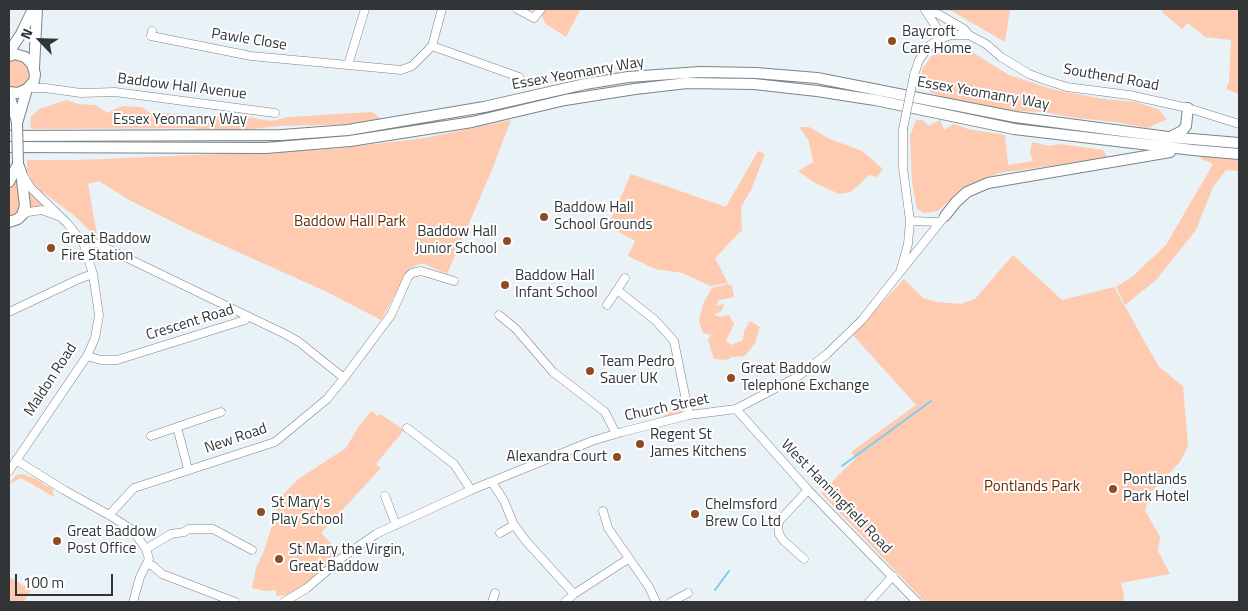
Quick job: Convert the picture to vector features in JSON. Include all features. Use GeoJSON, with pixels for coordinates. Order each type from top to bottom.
{"type":"FeatureCollection","features":[{"type":"Feature","properties":{"kind":"main road"},"geometry":{"type":"LineString","coordinates":[[9,54],[33,9]]}},
{"type":"Feature","properties":{"kind":"main road"},"geometry":{"type":"LineString","coordinates":[[17,122],[28,89],[34,81],[37,9]]}},
{"type":"Feature","properties":{"kind":"main road"},"geometry":{"type":"LineString","coordinates":[[9,54],[25,57],[29,60],[35,71]]}},
{"type":"Feature","properties":{"kind":"main road","name":"Essex Yeomanry Way"},"geometry":{"type":"LineString","coordinates":[[9,136],[282,135],[348,130],[484,107],[585,84],[628,77],[700,72],[756,73],[817,78],[1015,117],[1168,137],[1239,143]]}},
{"type":"Feature","properties":{"kind":"main road","name":"Essex Yeomanry Way"},"geometry":{"type":"LineString","coordinates":[[9,147],[266,148],[350,141],[472,122],[565,100],[687,83],[754,84],[817,91],[876,100],[1014,129],[1193,150]]}},
{"type":"Feature","properties":{"kind":"main road"},"geometry":{"type":"LineString","coordinates":[[14,222],[25,199],[19,168],[17,122],[9,93],[18,93],[28,89]]}},
{"type":"Feature","properties":{"kind":"main road"},"geometry":{"type":"LineString","coordinates":[[1168,137],[1182,131],[1188,120],[1188,108]]}},
{"type":"Feature","properties":{"kind":"main road"},"geometry":{"type":"LineString","coordinates":[[943,218],[967,192],[988,182],[1156,153],[1193,150],[1239,154]]}},
{"type":"Feature","properties":{"kind":"main road"},"geometry":{"type":"LineString","coordinates":[[9,182],[19,168]]}},
{"type":"Feature","properties":{"kind":"street"},"geometry":{"type":"LineString","coordinates":[[365,9],[348,65],[401,70],[412,66],[432,46],[442,9]]}},
{"type":"Feature","properties":{"kind":"street"},"geometry":{"type":"LineString","coordinates":[[517,9],[534,18],[541,9]]}},
{"type":"Feature","properties":{"kind":"street"},"geometry":{"type":"LineString","coordinates":[[925,10],[937,28],[940,38],[951,35],[969,35]]}},
{"type":"Feature","properties":{"kind":"street","name":"Southend Road"},"geometry":{"type":"LineString","coordinates":[[925,10],[938,14],[964,29],[969,35],[977,38],[1001,57],[1029,74],[1067,87],[1129,95],[1188,108],[1239,124]]}},
{"type":"Feature","properties":{"kind":"street","name":"Pawle Close"},"geometry":{"type":"LineString","coordinates":[[152,31],[151,36],[251,56],[348,65]]}},
{"type":"Feature","properties":{"kind":"street","name":"Church Street"},"geometry":{"type":"LineString","coordinates":[[284,602],[307,588],[357,546],[376,534],[471,490],[592,441],[689,415],[736,409],[797,377],[827,354],[862,320],[900,272],[908,244],[910,221],[903,168],[903,129],[914,75],[924,52],[940,38]]}},
{"type":"Feature","properties":{"kind":"street"},"geometry":{"type":"LineString","coordinates":[[432,46],[519,77]]}},
{"type":"Feature","properties":{"kind":"street","name":"Baddow Hall Avenue"},"geometry":{"type":"LineString","coordinates":[[35,71],[45,84],[56,89]]}},
{"type":"Feature","properties":{"kind":"street","name":"Baddow Hall Avenue"},"geometry":{"type":"LineString","coordinates":[[28,89],[56,89],[81,93],[115,92],[274,113]]}},
{"type":"Feature","properties":{"kind":"street","name":"Maldon Road"},"geometry":{"type":"LineString","coordinates":[[9,471],[87,356],[98,324],[98,306],[93,274],[84,246],[76,233],[30,187],[19,168]]}},
{"type":"Feature","properties":{"kind":"street"},"geometry":{"type":"LineString","coordinates":[[14,222],[28,212],[42,210],[62,218]]}},
{"type":"Feature","properties":{"kind":"street"},"geometry":{"type":"LineString","coordinates":[[910,221],[943,218]]}},
{"type":"Feature","properties":{"kind":"street"},"geometry":{"type":"LineString","coordinates":[[900,272],[943,218]]}},
{"type":"Feature","properties":{"kind":"street"},"geometry":{"type":"LineString","coordinates":[[84,246],[96,243],[248,317]]}},
{"type":"Feature","properties":{"kind":"street","name":"New Road"},"geometry":{"type":"LineString","coordinates":[[109,515],[134,488],[275,442],[327,399],[344,378],[390,315],[408,276],[412,272],[421,271],[454,281]]}},
{"type":"Feature","properties":{"kind":"street"},"geometry":{"type":"LineString","coordinates":[[9,312],[93,274]]}},
{"type":"Feature","properties":{"kind":"street"},"geometry":{"type":"LineString","coordinates":[[607,305],[625,278]]}},
{"type":"Feature","properties":{"kind":"street"},"geometry":{"type":"LineString","coordinates":[[617,290],[659,324],[672,342],[689,415]]}},
{"type":"Feature","properties":{"kind":"street"},"geometry":{"type":"LineString","coordinates":[[499,316],[516,329],[553,372],[604,412],[616,434]]}},
{"type":"Feature","properties":{"kind":"street","name":"Crescent Road"},"geometry":{"type":"LineString","coordinates":[[87,356],[101,360],[117,360],[245,320],[248,317],[299,342],[344,378]]}},
{"type":"Feature","properties":{"kind":"street","name":"West Hanningfield Road"},"geometry":{"type":"LineString","coordinates":[[736,409],[808,490],[917,602]]}},
{"type":"Feature","properties":{"kind":"street"},"geometry":{"type":"LineString","coordinates":[[151,436],[221,412]]}},
{"type":"Feature","properties":{"kind":"street"},"geometry":{"type":"LineString","coordinates":[[178,427],[188,469]]}},
{"type":"Feature","properties":{"kind":"street"},"geometry":{"type":"LineString","coordinates":[[407,428],[418,431],[454,464],[471,490]]}},
{"type":"Feature","properties":{"kind":"street"},"geometry":{"type":"LineString","coordinates":[[16,460],[131,529],[146,549],[149,559],[140,577],[133,602]]}},
{"type":"Feature","properties":{"kind":"street"},"geometry":{"type":"LineString","coordinates":[[492,482],[504,501],[514,525],[574,594]]}},
{"type":"Feature","properties":{"kind":"street"},"geometry":{"type":"LineString","coordinates":[[804,559],[783,540],[779,534],[778,525],[780,520],[808,490]]}},
{"type":"Feature","properties":{"kind":"street"},"geometry":{"type":"LineString","coordinates":[[385,496],[396,525]]}},
{"type":"Feature","properties":{"kind":"street"},"geometry":{"type":"LineString","coordinates":[[603,511],[608,528],[649,587],[656,602]]}},
{"type":"Feature","properties":{"kind":"street"},"geometry":{"type":"LineString","coordinates":[[500,533],[514,525]]}},
{"type":"Feature","properties":{"kind":"street"},"geometry":{"type":"LineString","coordinates":[[146,549],[171,534],[184,532],[189,529],[214,529],[252,550]]}},
{"type":"Feature","properties":{"kind":"street"},"geometry":{"type":"LineString","coordinates":[[565,602],[574,594],[628,559]]}},
{"type":"Feature","properties":{"kind":"street"},"geometry":{"type":"LineString","coordinates":[[148,564],[162,574],[235,602]]}},
{"type":"Feature","properties":{"kind":"street"},"geometry":{"type":"LineString","coordinates":[[868,602],[893,576]]}},
{"type":"Feature","properties":{"kind":"street"},"geometry":{"type":"LineString","coordinates":[[492,602],[495,593]]}},
{"type":"Feature","properties":{"kind":"street"},"geometry":{"type":"LineString","coordinates":[[671,602],[688,593]]}},
{"type":"Feature","properties":{"kind":"green space"},"geometry":{"type":"Polygon","coordinates":[[[541,9],[581,9],[566,37],[546,24],[539,12],[541,9]]]}},
{"type":"Feature","properties":{"kind":"green space"},"geometry":{"type":"Polygon","coordinates":[[[948,9],[1010,9],[1005,42],[948,9]]]}},
{"type":"Feature","properties":{"kind":"green space"},"geometry":{"type":"Polygon","coordinates":[[[1163,9],[1239,9],[1239,94],[1226,89],[1229,82],[1231,40],[1205,37],[1188,23],[1182,29],[1162,12],[1163,9]]]}},
{"type":"Feature","properties":{"kind":"green space"},"geometry":{"type":"Polygon","coordinates":[[[944,50],[972,52],[1009,75],[1055,90],[1104,99],[1135,102],[1158,109],[1167,119],[1148,128],[1044,112],[1016,111],[957,101],[931,93],[922,80],[922,69],[932,56],[944,50]]]}},
{"type":"Feature","properties":{"kind":"green space"},"geometry":{"type":"Polygon","coordinates":[[[9,60],[25,61],[31,72],[30,80],[21,88],[9,87],[9,60]]]}},
{"type":"Feature","properties":{"kind":"green space"},"geometry":{"type":"Polygon","coordinates":[[[66,100],[78,104],[95,105],[107,113],[122,106],[142,107],[150,113],[234,115],[271,121],[288,117],[372,112],[383,120],[364,124],[279,126],[225,132],[192,128],[31,129],[30,118],[39,109],[66,100]]]}},
{"type":"Feature","properties":{"kind":"green space","name":"Baddow Hall Park"},"geometry":{"type":"Polygon","coordinates":[[[511,120],[492,170],[447,274],[424,264],[419,264],[409,269],[381,320],[327,292],[189,230],[129,200],[99,181],[88,184],[97,235],[94,235],[75,216],[41,191],[32,182],[27,170],[27,160],[79,160],[333,149],[425,138],[511,120]]]}},
{"type":"Feature","properties":{"kind":"green space"},"geometry":{"type":"Polygon","coordinates":[[[916,120],[922,120],[929,126],[940,120],[944,130],[954,124],[968,129],[1005,135],[1008,165],[1033,161],[1030,152],[1032,142],[1050,146],[1060,144],[1103,150],[1108,158],[999,173],[963,187],[938,211],[924,213],[917,209],[912,182],[910,136],[916,120]]]}},
{"type":"Feature","properties":{"kind":"green space"},"geometry":{"type":"Polygon","coordinates":[[[799,127],[809,127],[830,139],[862,151],[883,169],[877,177],[869,175],[851,192],[839,194],[813,182],[798,171],[813,162],[809,141],[799,127]]]}},
{"type":"Feature","properties":{"kind":"green space"},"geometry":{"type":"Polygon","coordinates":[[[758,151],[765,154],[751,190],[741,207],[742,230],[715,258],[728,283],[710,286],[683,273],[655,269],[628,256],[635,241],[608,226],[631,174],[726,207],[758,151]]]}},
{"type":"Feature","properties":{"kind":"green space"},"geometry":{"type":"Polygon","coordinates":[[[1202,155],[1239,158],[1239,171],[1226,170],[1213,187],[1196,230],[1156,280],[1125,305],[1116,287],[1133,276],[1166,245],[1213,164],[1201,159],[1202,155]]]}},
{"type":"Feature","properties":{"kind":"green space"},"geometry":{"type":"Polygon","coordinates":[[[18,177],[21,201],[15,215],[9,218],[9,188],[18,177]]]}},
{"type":"Feature","properties":{"kind":"green space"},"geometry":{"type":"Polygon","coordinates":[[[29,193],[46,207],[40,206],[29,209],[29,193]]]}},
{"type":"Feature","properties":{"kind":"green space","name":"Pontlands Park"},"geometry":{"type":"Polygon","coordinates":[[[1013,255],[1062,300],[1114,287],[1159,367],[1183,386],[1188,446],[1180,462],[1151,492],[1145,510],[1160,537],[1158,551],[1170,574],[1121,583],[1124,596],[1123,602],[925,602],[821,493],[856,458],[851,452],[916,405],[853,335],[904,279],[923,298],[937,302],[961,304],[975,299],[1013,255]]]}},
{"type":"Feature","properties":{"kind":"green space"},"geometry":{"type":"Polygon","coordinates":[[[728,284],[732,286],[734,297],[719,300],[716,306],[724,304],[722,310],[714,315],[720,317],[729,315],[734,324],[726,341],[732,345],[743,340],[744,331],[750,321],[760,327],[755,343],[745,356],[732,357],[727,360],[714,359],[708,340],[711,335],[703,333],[699,321],[703,304],[712,288],[728,284]]]}},
{"type":"Feature","properties":{"kind":"green space"},"geometry":{"type":"Polygon","coordinates":[[[681,403],[683,408],[680,414],[661,418],[681,403]]]}},
{"type":"Feature","properties":{"kind":"green space"},"geometry":{"type":"Polygon","coordinates":[[[371,411],[378,416],[380,414],[404,430],[376,464],[381,468],[321,533],[337,550],[339,555],[304,585],[287,595],[276,596],[276,590],[265,591],[252,588],[256,568],[264,551],[281,497],[297,480],[346,448],[359,426],[371,411]]]}},
{"type":"Feature","properties":{"kind":"green space"},"geometry":{"type":"Polygon","coordinates":[[[23,474],[52,488],[54,497],[21,478],[12,483],[10,482],[16,475],[23,474]]]}},
{"type":"Feature","properties":{"kind":"green space"},"geometry":{"type":"Polygon","coordinates":[[[9,577],[31,590],[24,602],[9,602],[9,577]]]}},
{"type":"Feature","properties":{"kind":"waterway"},"geometry":{"type":"LineString","coordinates":[[842,466],[931,401]]}},
{"type":"Feature","properties":{"kind":"waterway"},"geometry":{"type":"LineString","coordinates":[[715,590],[729,571]]}},
{"type":"Feature","properties":{"kind":"place","name":"Baycroft Care Home"},"geometry":{"type":"Point","coordinates":[892,41]}},
{"type":"Feature","properties":{"kind":"place","name":"Baddow Hall School Grounds"},"geometry":{"type":"Point","coordinates":[544,217]}},
{"type":"Feature","properties":{"kind":"place","name":"Baddow Hall Junior School"},"geometry":{"type":"Point","coordinates":[507,241]}},
{"type":"Feature","properties":{"kind":"place","name":"Great Baddow Fire Station"},"geometry":{"type":"Point","coordinates":[51,248]}},
{"type":"Feature","properties":{"kind":"place","name":"Baddow Hall Infant School"},"geometry":{"type":"Point","coordinates":[505,285]}},
{"type":"Feature","properties":{"kind":"place","name":"Team Pedro Sauer UK"},"geometry":{"type":"Point","coordinates":[590,371]}},
{"type":"Feature","properties":{"kind":"place","name":"Great Baddow Telephone Exchange"},"geometry":{"type":"Point","coordinates":[731,378]}},
{"type":"Feature","properties":{"kind":"place","name":"Regent St James Kitchens"},"geometry":{"type":"Point","coordinates":[640,444]}},
{"type":"Feature","properties":{"kind":"place","name":"Alexandra Court"},"geometry":{"type":"Point","coordinates":[617,457]}},
{"type":"Feature","properties":{"kind":"place","name":"Pontlands Park Hotel"},"geometry":{"type":"Point","coordinates":[1113,489]}},
{"type":"Feature","properties":{"kind":"place","name":"St Mary's Play School"},"geometry":{"type":"Point","coordinates":[261,512]}},
{"type":"Feature","properties":{"kind":"place","name":"Chelmsford Brew Co Ltd"},"geometry":{"type":"Point","coordinates":[695,514]}},
{"type":"Feature","properties":{"kind":"place","name":"Great Baddow Post Office"},"geometry":{"type":"Point","coordinates":[57,541]}},
{"type":"Feature","properties":{"kind":"place","name":"St Mary the Virgin, Great Baddow"},"geometry":{"type":"Point","coordinates":[279,559]}}]}
